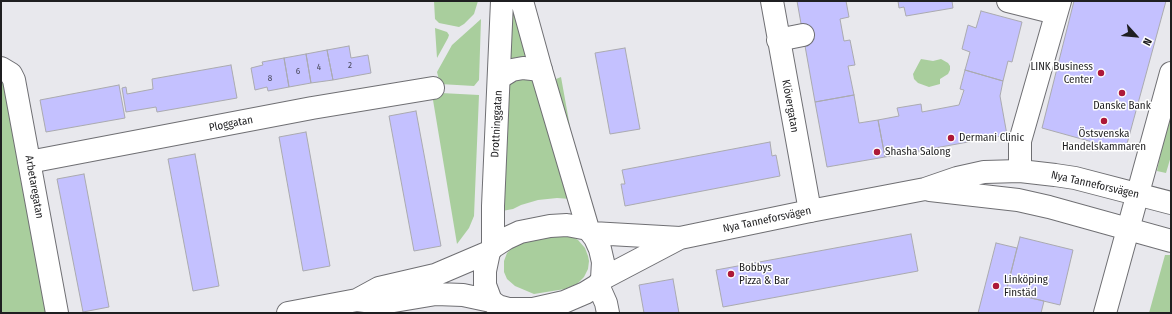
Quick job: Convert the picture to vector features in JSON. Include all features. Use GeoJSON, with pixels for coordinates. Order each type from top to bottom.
{"type":"FeatureCollection","features":[{"type":"Feature","properties":{"kind":"main road","name":"Drottninggatan"},"geometry":{"type":"LineString","coordinates":[[491,250],[502,1]]}},
{"type":"Feature","properties":{"kind":"main road"},"geometry":{"type":"LineString","coordinates":[[522,1],[541,70],[590,231],[600,249],[603,262],[600,282],[608,313]]}},
{"type":"Feature","properties":{"kind":"main road","name":"Klövergatan"},"geometry":{"type":"LineString","coordinates":[[772,1],[810,211]]}},
{"type":"Feature","properties":{"kind":"main road"},"geometry":{"type":"LineString","coordinates":[[1008,1],[1058,7],[1043,92],[1020,141],[1020,171]]}},
{"type":"Feature","properties":{"kind":"main road"},"geometry":{"type":"LineString","coordinates":[[778,40],[803,36]]}},
{"type":"Feature","properties":{"kind":"main road","name":"Arbetaregatan"},"geometry":{"type":"LineString","coordinates":[[1,68],[11,74],[14,80],[57,313]]}},
{"type":"Feature","properties":{"kind":"main road"},"geometry":{"type":"LineString","coordinates":[[499,78],[512,70],[523,68],[541,70]]}},
{"type":"Feature","properties":{"kind":"main road"},"geometry":{"type":"LineString","coordinates":[[1106,313],[1127,229],[1144,174],[1171,72]]}},
{"type":"Feature","properties":{"kind":"main road","name":"Ploggatan"},"geometry":{"type":"LineString","coordinates":[[29,162],[312,108],[433,88]]}},
{"type":"Feature","properties":{"kind":"main road","name":"Nya Tanneforsvägen"},"geometry":{"type":"LineString","coordinates":[[590,231],[680,238],[810,211],[925,190],[957,178],[984,172],[1020,171],[1075,178],[1171,203]]}},
{"type":"Feature","properties":{"kind":"main road","name":"Nya Tanneforsvägen"},"geometry":{"type":"LineString","coordinates":[[925,190],[1018,200],[1049,207],[1171,241]]}},
{"type":"Feature","properties":{"kind":"main road"},"geometry":{"type":"LineString","coordinates":[[357,300],[379,288],[435,275],[491,250],[507,238],[520,232],[550,226],[567,225],[590,231]]}},
{"type":"Feature","properties":{"kind":"main road","name":"Nya Tanneforsvägen"},"geometry":{"type":"LineString","coordinates":[[600,282],[680,238]]}},
{"type":"Feature","properties":{"kind":"main road"},"geometry":{"type":"LineString","coordinates":[[491,250],[484,271],[485,285],[497,307]]}},
{"type":"Feature","properties":{"kind":"main road"},"geometry":{"type":"LineString","coordinates":[[288,313],[357,300],[382,303],[436,294],[469,296],[497,307],[533,309],[564,302],[585,293],[600,282]]}},
{"type":"Feature","properties":{"kind":"green space"},"geometry":{"type":"Polygon","coordinates":[[[434,1],[478,1],[474,14],[459,27],[439,23],[435,19],[434,1]]]}},
{"type":"Feature","properties":{"kind":"green space"},"geometry":{"type":"Polygon","coordinates":[[[511,4],[516,4],[532,58],[517,57],[509,60],[511,4]]]}},
{"type":"Feature","properties":{"kind":"green space"},"geometry":{"type":"Polygon","coordinates":[[[481,19],[479,80],[474,86],[440,84],[437,72],[452,45],[481,19]]]}},
{"type":"Feature","properties":{"kind":"green space"},"geometry":{"type":"Polygon","coordinates":[[[435,28],[447,32],[449,35],[437,58],[435,28]]]}},
{"type":"Feature","properties":{"kind":"green space"},"geometry":{"type":"Polygon","coordinates":[[[921,59],[933,61],[941,59],[948,63],[950,70],[948,74],[940,79],[940,84],[929,87],[918,83],[914,79],[913,74],[921,59]]]}},
{"type":"Feature","properties":{"kind":"green space"},"geometry":{"type":"Polygon","coordinates":[[[561,77],[572,138],[567,137],[556,79],[561,77]]]}},
{"type":"Feature","properties":{"kind":"green space"},"geometry":{"type":"Polygon","coordinates":[[[518,79],[533,79],[571,199],[557,198],[538,200],[513,209],[502,211],[508,88],[511,83],[518,79]]]}},
{"type":"Feature","properties":{"kind":"green space"},"geometry":{"type":"Polygon","coordinates":[[[1,81],[6,81],[48,313],[1,313],[1,81]]]}},
{"type":"Feature","properties":{"kind":"green space"},"geometry":{"type":"Polygon","coordinates":[[[432,94],[479,95],[474,216],[469,228],[457,244],[432,94]]]}},
{"type":"Feature","properties":{"kind":"green space"},"geometry":{"type":"Polygon","coordinates":[[[1171,116],[1171,156],[1166,173],[1157,171],[1171,116]]]}},
{"type":"Feature","properties":{"kind":"green space"},"geometry":{"type":"Polygon","coordinates":[[[559,234],[571,236],[578,240],[585,248],[588,256],[588,269],[584,277],[577,284],[565,289],[534,294],[515,286],[507,279],[504,272],[504,261],[507,253],[515,245],[527,240],[559,234]]]}},
{"type":"Feature","properties":{"kind":"green space"},"geometry":{"type":"Polygon","coordinates":[[[1165,255],[1171,255],[1171,313],[1149,313],[1165,255]]]}},
{"type":"Feature","properties":{"kind":"building"},"geometry":{"type":"Polygon","coordinates":[[[797,1],[846,1],[849,17],[840,19],[844,41],[850,40],[855,65],[848,66],[854,95],[815,102],[797,1]]]}},
{"type":"Feature","properties":{"kind":"building"},"geometry":{"type":"Polygon","coordinates":[[[898,1],[952,1],[953,8],[906,16],[904,7],[899,8],[898,1]]]}},
{"type":"Feature","properties":{"kind":"building","name":"LINK Business Center"},"geometry":{"type":"Polygon","coordinates":[[[1074,1],[1166,1],[1125,151],[1042,128],[1074,1]]]}},
{"type":"Feature","properties":{"kind":"building"},"geometry":{"type":"Polygon","coordinates":[[[981,11],[1022,22],[1012,62],[1008,61],[1003,81],[965,70],[970,52],[962,49],[968,25],[976,28],[981,11]]]}},
{"type":"Feature","properties":{"kind":"building"},"geometry":{"type":"Polygon","coordinates":[[[349,46],[351,58],[368,55],[371,73],[333,80],[327,50],[349,46]]]}},
{"type":"Feature","properties":{"kind":"building"},"geometry":{"type":"Polygon","coordinates":[[[625,48],[640,129],[610,134],[595,53],[625,48]]]}},
{"type":"Feature","properties":{"kind":"building"},"geometry":{"type":"Polygon","coordinates":[[[327,50],[333,80],[311,83],[306,54],[327,50]]]}},
{"type":"Feature","properties":{"kind":"building"},"geometry":{"type":"Polygon","coordinates":[[[306,54],[311,83],[289,87],[284,58],[306,54]]]}},
{"type":"Feature","properties":{"kind":"building"},"geometry":{"type":"Polygon","coordinates":[[[284,58],[289,87],[268,91],[267,87],[255,90],[251,68],[263,65],[262,62],[284,58]]]}},
{"type":"Feature","properties":{"kind":"building"},"geometry":{"type":"Polygon","coordinates":[[[231,65],[237,98],[157,112],[156,107],[126,112],[122,88],[126,87],[127,94],[153,89],[152,79],[231,65]]]}},
{"type":"Feature","properties":{"kind":"building"},"geometry":{"type":"Polygon","coordinates":[[[965,70],[1003,81],[1000,96],[1007,135],[885,157],[878,120],[899,116],[897,108],[921,104],[922,112],[959,105],[964,90],[960,89],[965,70]]]}},
{"type":"Feature","properties":{"kind":"building"},"geometry":{"type":"Polygon","coordinates":[[[119,85],[125,118],[46,132],[40,100],[119,85]]]}},
{"type":"Feature","properties":{"kind":"building"},"geometry":{"type":"Polygon","coordinates":[[[854,95],[859,123],[878,120],[885,157],[827,167],[815,102],[854,95]]]}},
{"type":"Feature","properties":{"kind":"building"},"geometry":{"type":"Polygon","coordinates":[[[416,111],[441,246],[414,251],[389,116],[416,111]]]}},
{"type":"Feature","properties":{"kind":"building"},"geometry":{"type":"Polygon","coordinates":[[[306,132],[330,266],[303,271],[279,137],[306,132]]]}},
{"type":"Feature","properties":{"kind":"building"},"geometry":{"type":"Polygon","coordinates":[[[770,142],[772,156],[776,155],[780,176],[625,206],[621,184],[625,184],[622,170],[770,142]]]}},
{"type":"Feature","properties":{"kind":"building"},"geometry":{"type":"Polygon","coordinates":[[[195,154],[219,286],[193,291],[168,159],[195,154]]]}},
{"type":"Feature","properties":{"kind":"building"},"geometry":{"type":"Polygon","coordinates":[[[84,174],[109,307],[83,312],[57,179],[84,174]]]}},
{"type":"Feature","properties":{"kind":"building"},"geometry":{"type":"Polygon","coordinates":[[[911,234],[918,271],[723,307],[716,270],[911,234]]]}},
{"type":"Feature","properties":{"kind":"building"},"geometry":{"type":"Polygon","coordinates":[[[1020,237],[1073,250],[1060,305],[1006,292],[1020,237]]]}},
{"type":"Feature","properties":{"kind":"building"},"geometry":{"type":"Polygon","coordinates":[[[996,243],[1017,248],[1006,292],[1044,301],[1041,313],[978,313],[996,243]]]}},
{"type":"Feature","properties":{"kind":"building"},"geometry":{"type":"Polygon","coordinates":[[[673,279],[679,313],[644,313],[639,285],[673,279]]]}},
{"type":"Feature","properties":{"kind":"place","name":"LINK Business Center"},"geometry":{"type":"Point","coordinates":[1101,73]}},
{"type":"Feature","properties":{"kind":"place","name":"Danske Bank"},"geometry":{"type":"Point","coordinates":[1122,93]}},
{"type":"Feature","properties":{"kind":"place","name":"Östsvenska Handelskammaren"},"geometry":{"type":"Point","coordinates":[1104,121]}},
{"type":"Feature","properties":{"kind":"place","name":"Dermani Clinic"},"geometry":{"type":"Point","coordinates":[951,138]}},
{"type":"Feature","properties":{"kind":"place","name":"Shasha Salong"},"geometry":{"type":"Point","coordinates":[877,152]}},
{"type":"Feature","properties":{"kind":"place","name":"Bobbys Pizza & Bar"},"geometry":{"type":"Point","coordinates":[731,274]}},
{"type":"Feature","properties":{"kind":"place","name":"Linköping Finstäd"},"geometry":{"type":"Point","coordinates":[996,286]}}]}
